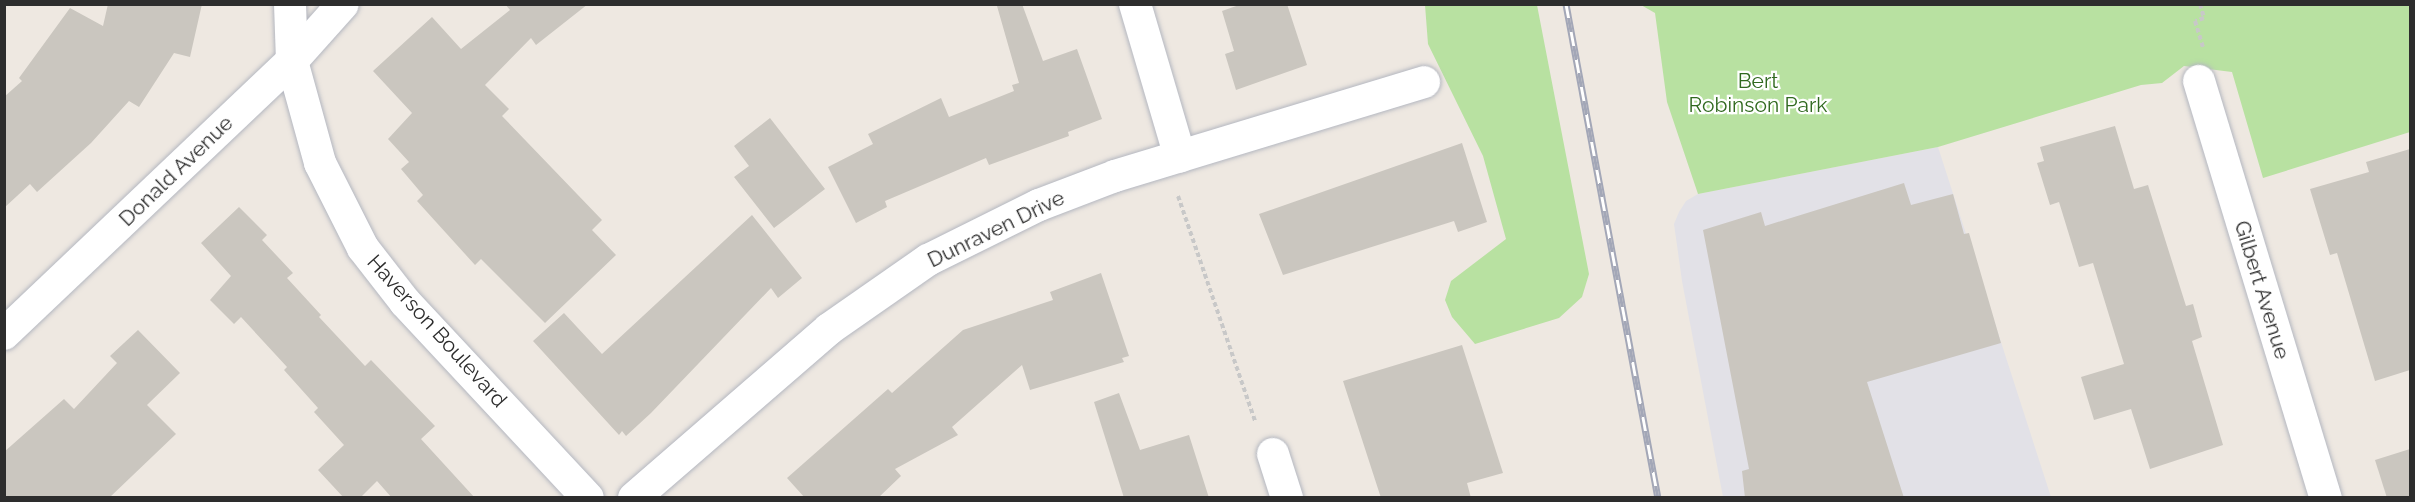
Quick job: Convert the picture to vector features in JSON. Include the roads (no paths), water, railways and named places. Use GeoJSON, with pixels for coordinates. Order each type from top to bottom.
{"type":"FeatureCollection","features":[{"type":"Feature","properties":{"kind":"street","name":"Haverson Boulevard"},"geometry":{"type":"LineString","coordinates":[[290,4],[292,61],[320,163],[363,248],[405,302],[588,498]]}},
{"type":"Feature","properties":{"kind":"street","name":"Donald Avenue"},"geometry":{"type":"LineString","coordinates":[[4,334],[292,61],[343,4]]}},
{"type":"Feature","properties":{"kind":"street"},"geometry":{"type":"LineString","coordinates":[[1135,4],[1180,156]]}},
{"type":"Feature","properties":{"kind":"street","name":"Gilbert Avenue"},"geometry":{"type":"LineString","coordinates":[[2199,81],[2326,498]]}},
{"type":"Feature","properties":{"kind":"street","name":"Dunraven Drive"},"geometry":{"type":"LineString","coordinates":[[634,498],[829,329],[928,260],[1039,205],[1180,156],[1424,82]]}},
{"type":"Feature","properties":{"kind":"street"},"geometry":{"type":"LineString","coordinates":[[1273,454],[1287,498]]}},
{"type":"Feature","properties":{"kind":"railway"},"geometry":{"type":"LineString","coordinates":[[1566,4],[1658,498]]}},
{"type":"Feature","properties":{"kind":"park label","name":"Bert Robinson Park"},"geometry":{"type":"Point","coordinates":[1758,93]}}]}
